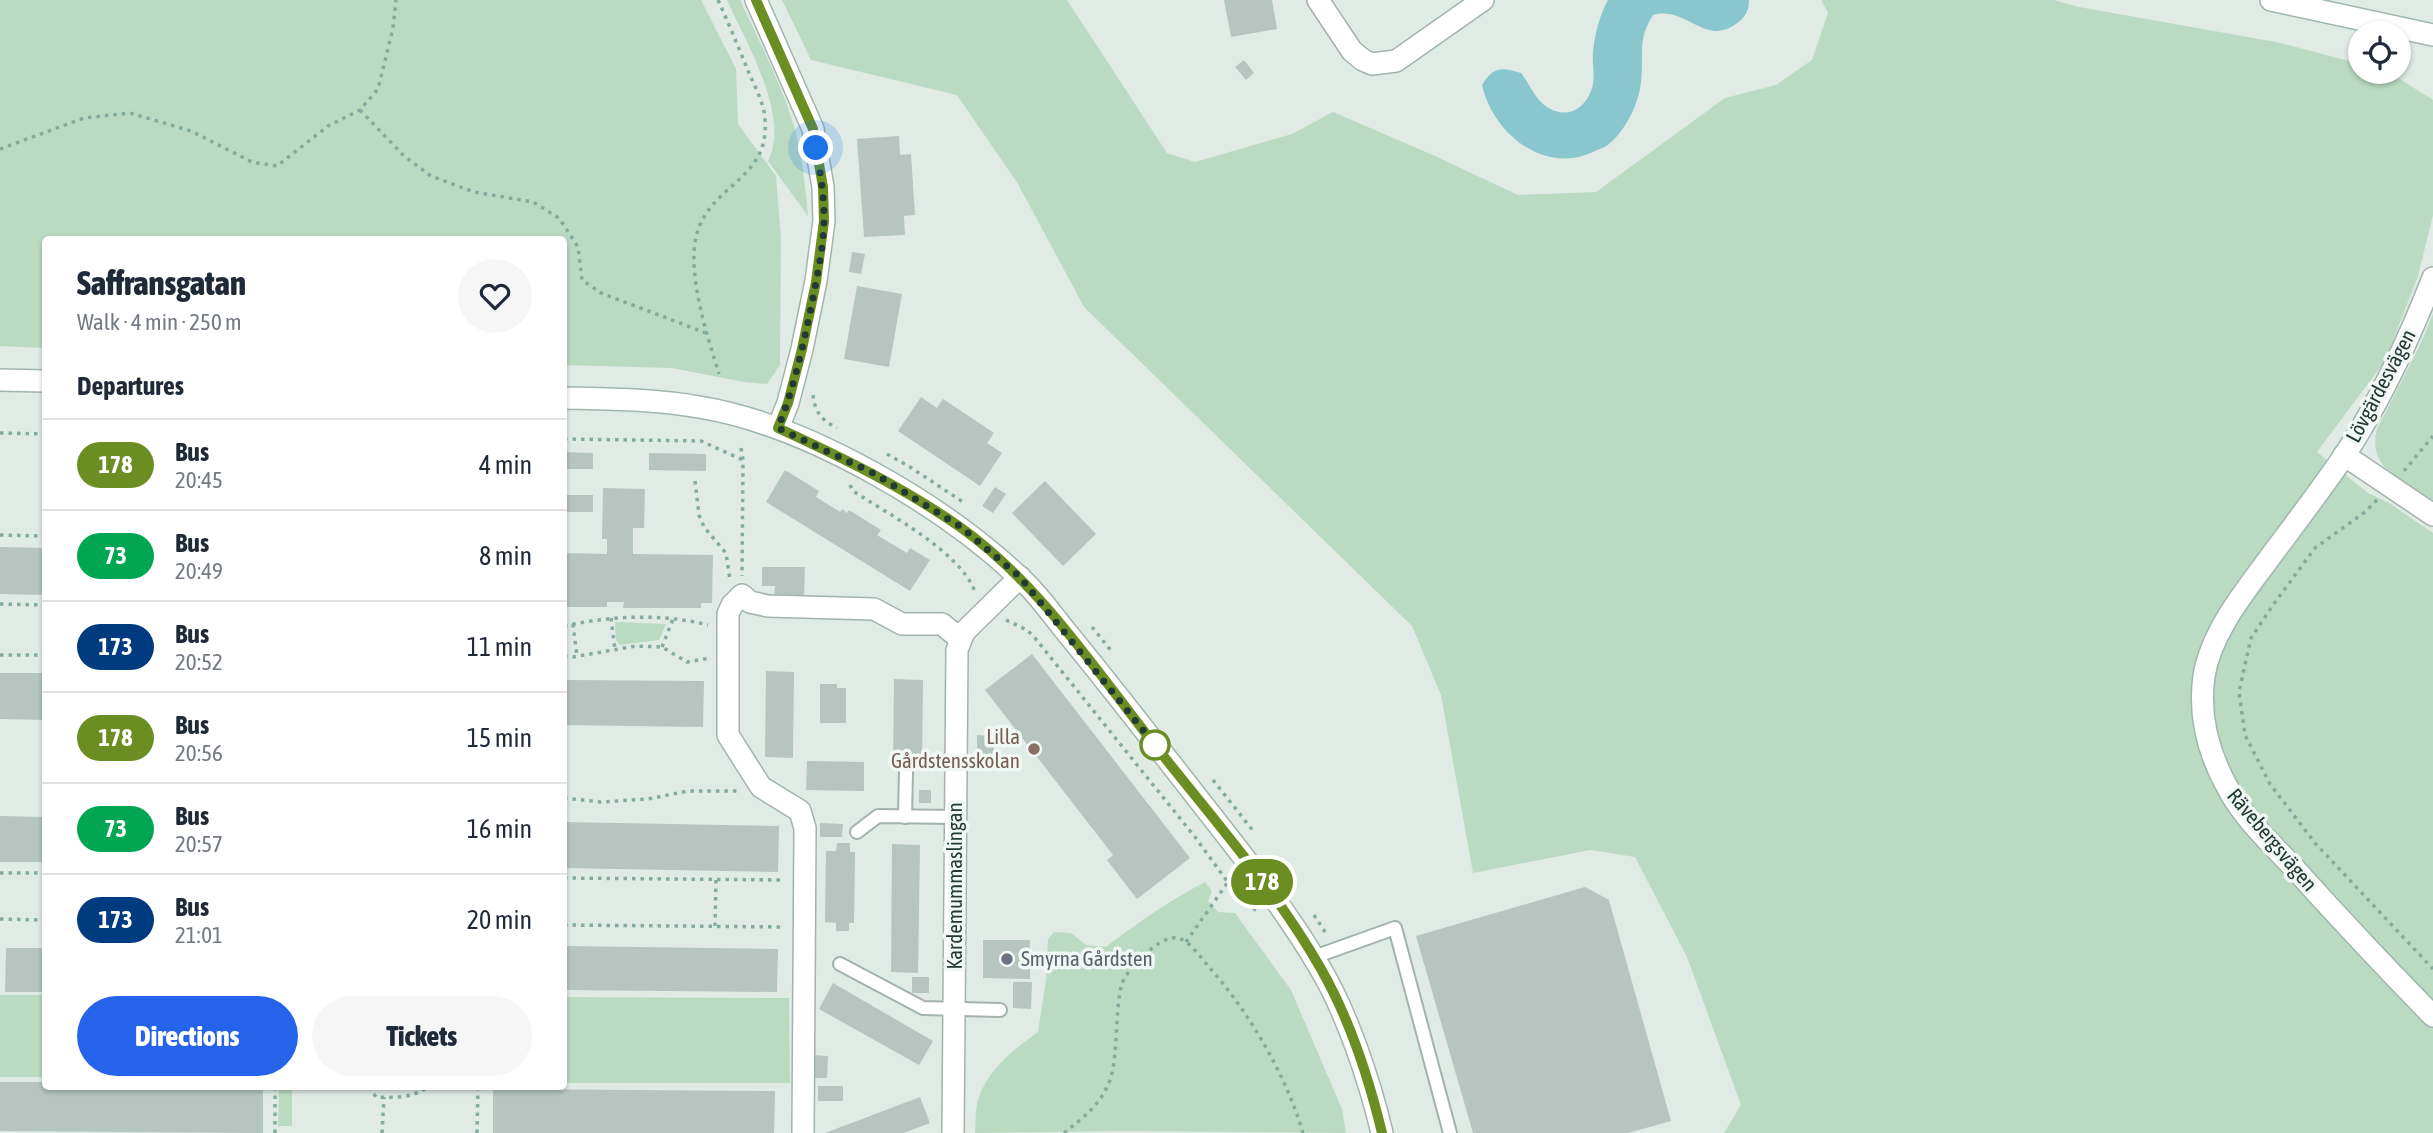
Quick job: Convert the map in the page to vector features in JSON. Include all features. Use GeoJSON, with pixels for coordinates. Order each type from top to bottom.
{"type":"FeatureCollection","features":[{"type":"Feature","properties":{"kind":"street"},"geometry":{"type":"LineString","coordinates":[[755,0],[813,129],[823,187],[824,221],[816,282],[788,403],[778,428]]}},
{"type":"Feature","properties":{"kind":"street"},"geometry":{"type":"LineString","coordinates":[[1318,0],[1352,51],[1372,64],[1382,64],[1396,61],[1483,0]]}},
{"type":"Feature","properties":{"kind":"street"},"geometry":{"type":"LineString","coordinates":[[2271,0],[2433,35]]}},
{"type":"Feature","properties":{"kind":"street","name":"Lövgärdesvägen"},"geometry":{"type":"LineString","coordinates":[[2344,455],[2373,410],[2396,366],[2433,278]]}},
{"type":"Feature","properties":{"kind":"street"},"geometry":{"type":"LineString","coordinates":[[0,380],[42,381]]}},
{"type":"Feature","properties":{"kind":"street"},"geometry":{"type":"LineString","coordinates":[[567,398],[646,400],[702,407],[778,428],[858,465],[961,527],[1020,577],[1250,866],[1314,957],[1360,1059],[1382,1133]]}},
{"type":"Feature","properties":{"kind":"street"},"geometry":{"type":"LineString","coordinates":[[2344,455],[2433,515]]}},
{"type":"Feature","properties":{"kind":"street","name":"Rävebergsvägen"},"geometry":{"type":"LineString","coordinates":[[2344,455],[2230,615],[2213,649],[2205,674],[2202,701],[2204,726],[2211,756],[2231,795],[2263,835],[2433,1016]]}},
{"type":"Feature","properties":{"kind":"street"},"geometry":{"type":"LineString","coordinates":[[803,1133],[805,828],[800,811],[761,788],[729,735],[728,614],[732,605],[742,595],[750,602],[768,606],[874,609],[902,624],[942,624],[960,639],[1020,577]]}},
{"type":"Feature","properties":{"kind":"street","name":"Kardemummaslingan"},"geometry":{"type":"LineString","coordinates":[[953,1133],[957,650],[960,639]]}},
{"type":"Feature","properties":{"kind":"lane"},"geometry":{"type":"LineString","coordinates":[[905,817],[906,772]]}},
{"type":"Feature","properties":{"kind":"lane"},"geometry":{"type":"LineString","coordinates":[[857,832],[878,816],[956,817]]}},
{"type":"Feature","properties":{"kind":"lane"},"geometry":{"type":"LineString","coordinates":[[1314,957],[1395,929],[1450,1133]]}},
{"type":"Feature","properties":{"kind":"lane"},"geometry":{"type":"LineString","coordinates":[[841,964],[923,1008],[1000,1010]]}},
{"type":"Feature","properties":{"kind":"path"},"geometry":{"type":"LineString","coordinates":[[0,149],[84,118],[130,113],[191,131],[252,162],[277,166],[328,126],[360,110],[378,89],[393,28],[396,0]]}},
{"type":"Feature","properties":{"kind":"path"},"geometry":{"type":"LineString","coordinates":[[718,0],[759,96],[765,117],[758,158],[748,173],[718,197],[704,217],[697,234],[696,278],[706,333],[719,373]]}},
{"type":"Feature","properties":{"kind":"path"},"geometry":{"type":"LineString","coordinates":[[360,110],[404,156],[431,176],[474,192],[533,202],[559,218],[578,247],[582,281],[601,293],[706,333]]}},
{"type":"Feature","properties":{"kind":"path"},"geometry":{"type":"LineString","coordinates":[[812,390],[814,410],[825,422],[847,434]]}},
{"type":"Feature","properties":{"kind":"path"},"geometry":{"type":"LineString","coordinates":[[0,433],[42,434]]}},
{"type":"Feature","properties":{"kind":"path"},"geometry":{"type":"LineString","coordinates":[[2433,436],[2365,512],[2315,548],[2251,638],[2239,692],[2245,735],[2270,784],[2315,843],[2433,969]]}},
{"type":"Feature","properties":{"kind":"path"},"geometry":{"type":"LineString","coordinates":[[567,439],[701,441],[743,460]]}},
{"type":"Feature","properties":{"kind":"path"},"geometry":{"type":"LineString","coordinates":[[741,448],[742,595]]}},
{"type":"Feature","properties":{"kind":"path"},"geometry":{"type":"LineString","coordinates":[[880,450],[911,467],[972,509]]}},
{"type":"Feature","properties":{"kind":"path"},"geometry":{"type":"LineString","coordinates":[[858,465],[850,482],[853,491],[930,541],[963,570],[975,594],[1005,619],[1027,630],[1035,638],[1195,837],[1240,899],[1260,913]]}},
{"type":"Feature","properties":{"kind":"path"},"geometry":{"type":"LineString","coordinates":[[695,481],[697,507],[704,527],[726,553],[730,581],[742,595]]}},
{"type":"Feature","properties":{"kind":"path"},"geometry":{"type":"LineString","coordinates":[[0,535],[42,536]]}},
{"type":"Feature","properties":{"kind":"path"},"geometry":{"type":"LineString","coordinates":[[0,604],[42,605]]}},
{"type":"Feature","properties":{"kind":"path"},"geometry":{"type":"LineString","coordinates":[[611,618],[615,650]]}},
{"type":"Feature","properties":{"kind":"path"},"geometry":{"type":"LineString","coordinates":[[567,625],[611,618],[685,620],[714,627]]}},
{"type":"Feature","properties":{"kind":"path"},"geometry":{"type":"LineString","coordinates":[[662,647],[673,619]]}},
{"type":"Feature","properties":{"kind":"path"},"geometry":{"type":"LineString","coordinates":[[573,624],[577,657]]}},
{"type":"Feature","properties":{"kind":"path"},"geometry":{"type":"LineString","coordinates":[[1089,624],[1113,653]]}},
{"type":"Feature","properties":{"kind":"path"},"geometry":{"type":"LineString","coordinates":[[567,656],[577,657],[636,646],[662,647],[687,662],[722,655]]}},
{"type":"Feature","properties":{"kind":"path"},"geometry":{"type":"LineString","coordinates":[[0,655],[42,655]]}},
{"type":"Feature","properties":{"kind":"path"},"geometry":{"type":"LineString","coordinates":[[1205,770],[1254,832]]}},
{"type":"Feature","properties":{"kind":"path"},"geometry":{"type":"LineString","coordinates":[[567,799],[600,802],[649,799],[688,791],[752,791]]}},
{"type":"Feature","properties":{"kind":"path"},"geometry":{"type":"LineString","coordinates":[[0,873],[42,873]]}},
{"type":"Feature","properties":{"kind":"path"},"geometry":{"type":"LineString","coordinates":[[567,878],[789,880]]}},
{"type":"Feature","properties":{"kind":"path"},"geometry":{"type":"LineString","coordinates":[[715,926],[716,880]]}},
{"type":"Feature","properties":{"kind":"path"},"geometry":{"type":"LineString","coordinates":[[1186,942],[1228,882]]}},
{"type":"Feature","properties":{"kind":"path"},"geometry":{"type":"LineString","coordinates":[[1312,913],[1336,950]]}},
{"type":"Feature","properties":{"kind":"path"},"geometry":{"type":"LineString","coordinates":[[0,919],[42,920]]}},
{"type":"Feature","properties":{"kind":"path"},"geometry":{"type":"LineString","coordinates":[[567,925],[788,927]]}},
{"type":"Feature","properties":{"kind":"path"},"geometry":{"type":"LineString","coordinates":[[1064,1133],[1096,1107],[1111,1077],[1121,983],[1149,949],[1163,940],[1177,938],[1186,942],[1214,972],[1258,1035],[1278,1068],[1303,1133]]}},
{"type":"Feature","properties":{"kind":"path"},"geometry":{"type":"LineString","coordinates":[[275,1090],[275,1133]]}},
{"type":"Feature","properties":{"kind":"path"},"geometry":{"type":"LineString","coordinates":[[371,1090],[376,1097],[391,1098],[423,1090]]}},
{"type":"Feature","properties":{"kind":"path"},"geometry":{"type":"LineString","coordinates":[[477,1133],[478,1090]]}},
{"type":"Feature","properties":{"kind":"path"},"geometry":{"type":"LineString","coordinates":[[382,1133],[384,1097]]}},
{"type":"Feature","properties":{"kind":"green space"},"geometry":{"type":"Polygon","coordinates":[[[0,0],[701,0],[736,69],[738,124],[776,176],[781,238],[780,365],[767,384],[672,368],[567,365],[567,236],[42,236],[42,348],[0,346],[0,0]]]}},
{"type":"Feature","properties":{"kind":"green space"},"geometry":{"type":"Polygon","coordinates":[[[727,0],[740,0],[787,105],[801,156],[808,216],[768,161],[774,143],[770,101],[754,57],[727,0]]]}},
{"type":"Feature","properties":{"kind":"green space"},"geometry":{"type":"Polygon","coordinates":[[[782,0],[1067,0],[1167,153],[1195,162],[1292,134],[1333,112],[1518,195],[1596,192],[1725,98],[1776,85],[1812,60],[1828,13],[1821,0],[2054,0],[2079,7],[2276,42],[2348,61],[2348,84],[2408,84],[2433,100],[2433,215],[2418,276],[2385,361],[2317,452],[2368,493],[2389,503],[2433,533],[2433,1133],[1724,1133],[1741,1105],[1687,957],[1635,857],[1590,850],[1473,873],[1441,695],[1412,626],[1084,307],[1018,184],[957,95],[811,60],[782,0]]]}},
{"type":"Feature","properties":{"kind":"green space"},"geometry":{"type":"Polygon","coordinates":[[[2433,314],[2433,503],[2391,474],[2377,454],[2375,443],[2377,429],[2433,314]]]}},
{"type":"Feature","properties":{"kind":"green space"},"geometry":{"type":"Polygon","coordinates":[[[615,622],[666,624],[659,640],[620,645],[616,640],[615,622]]]}},
{"type":"Feature","properties":{"kind":"green space"},"geometry":{"type":"Polygon","coordinates":[[[1205,882],[1212,891],[1208,901],[1218,912],[1235,913],[1291,990],[1342,1109],[1346,1133],[975,1133],[977,1104],[988,1079],[1011,1053],[1038,1032],[1046,980],[1048,939],[1054,932],[1071,933],[1086,945],[1106,947],[1154,912],[1205,882]]]}},
{"type":"Feature","properties":{"kind":"green space"},"geometry":{"type":"Polygon","coordinates":[[[0,995],[42,995],[42,1077],[0,1077],[0,995]]]}},
{"type":"Feature","properties":{"kind":"green space"},"geometry":{"type":"Polygon","coordinates":[[[567,997],[789,998],[790,1083],[567,1083],[567,997]]]}},
{"type":"Feature","properties":{"kind":"green space"},"geometry":{"type":"Polygon","coordinates":[[[279,1090],[292,1090],[292,1126],[278,1126],[279,1090]]]}},
{"type":"Feature","properties":{"kind":"water"},"geometry":{"type":"Polygon","coordinates":[[[1608,0],[1749,0],[1747,11],[1741,20],[1729,28],[1717,31],[1677,16],[1653,15],[1643,40],[1638,99],[1621,131],[1606,146],[1576,157],[1558,158],[1540,154],[1524,146],[1497,120],[1482,85],[1494,71],[1514,71],[1521,73],[1536,97],[1550,109],[1564,113],[1577,109],[1587,99],[1592,86],[1595,40],[1608,0]]]}},
{"type":"Feature","properties":{"kind":"building"},"geometry":{"type":"Polygon","coordinates":[[[1224,0],[1272,0],[1277,29],[1231,37],[1224,0]]]}},
{"type":"Feature","properties":{"kind":"building"},"geometry":{"type":"Polygon","coordinates":[[[1244,60],[1254,73],[1246,80],[1235,67],[1244,60]]]}},
{"type":"Feature","properties":{"kind":"building"},"geometry":{"type":"Polygon","coordinates":[[[899,136],[900,155],[911,154],[915,215],[904,216],[905,235],[864,237],[857,139],[899,136]]]}},
{"type":"Feature","properties":{"kind":"building"},"geometry":{"type":"Polygon","coordinates":[[[852,252],[865,254],[861,274],[849,272],[852,252]]]}},
{"type":"Feature","properties":{"kind":"building"},"geometry":{"type":"Polygon","coordinates":[[[857,286],[902,294],[889,367],[844,359],[857,286]]]}},
{"type":"Feature","properties":{"kind":"building"},"geometry":{"type":"Polygon","coordinates":[[[921,397],[937,408],[943,399],[994,433],[987,443],[1002,453],[980,486],[898,431],[921,397]]]}},
{"type":"Feature","properties":{"kind":"building"},"geometry":{"type":"Polygon","coordinates":[[[567,452],[593,453],[593,469],[567,469],[567,452]]]}},
{"type":"Feature","properties":{"kind":"building"},"geometry":{"type":"Polygon","coordinates":[[[649,453],[706,454],[706,471],[649,470],[649,453]]]}},
{"type":"Feature","properties":{"kind":"building"},"geometry":{"type":"Polygon","coordinates":[[[785,470],[819,491],[816,497],[840,512],[842,509],[847,513],[849,510],[881,530],[877,535],[907,553],[910,548],[930,560],[910,591],[766,502],[785,470]]]}},
{"type":"Feature","properties":{"kind":"building"},"geometry":{"type":"Polygon","coordinates":[[[1045,481],[1096,534],[1063,566],[1012,513],[1045,481]]]}},
{"type":"Feature","properties":{"kind":"building"},"geometry":{"type":"Polygon","coordinates":[[[995,487],[1006,494],[993,513],[982,506],[995,487]]]}},
{"type":"Feature","properties":{"kind":"building"},"geometry":{"type":"Polygon","coordinates":[[[603,488],[645,489],[644,528],[633,528],[633,554],[713,555],[712,603],[701,603],[701,608],[623,608],[624,602],[607,602],[607,607],[567,607],[567,553],[607,554],[607,539],[602,539],[603,488]]]}},
{"type":"Feature","properties":{"kind":"building"},"geometry":{"type":"Polygon","coordinates":[[[567,495],[593,495],[593,512],[567,512],[567,495]]]}},
{"type":"Feature","properties":{"kind":"building"},"geometry":{"type":"Polygon","coordinates":[[[0,547],[42,548],[42,595],[0,594],[0,547]]]}},
{"type":"Feature","properties":{"kind":"building"},"geometry":{"type":"Polygon","coordinates":[[[762,567],[805,567],[804,596],[774,596],[775,586],[762,586],[762,567]]]}},
{"type":"Feature","properties":{"kind":"building"},"geometry":{"type":"Polygon","coordinates":[[[1032,654],[1190,858],[1137,899],[1107,860],[1113,855],[985,690],[1032,654]]]}},
{"type":"Feature","properties":{"kind":"building"},"geometry":{"type":"Polygon","coordinates":[[[766,671],[794,672],[793,758],[765,757],[766,671]]]}},
{"type":"Feature","properties":{"kind":"building"},"geometry":{"type":"Polygon","coordinates":[[[0,673],[42,673],[42,720],[0,719],[0,673]]]}},
{"type":"Feature","properties":{"kind":"building"},"geometry":{"type":"Polygon","coordinates":[[[894,679],[923,680],[922,768],[893,768],[894,679]]]}},
{"type":"Feature","properties":{"kind":"building"},"geometry":{"type":"Polygon","coordinates":[[[567,680],[704,681],[703,727],[567,725],[567,680]]]}},
{"type":"Feature","properties":{"kind":"building"},"geometry":{"type":"Polygon","coordinates":[[[820,684],[837,684],[837,688],[846,688],[846,723],[820,723],[820,684]]]}},
{"type":"Feature","properties":{"kind":"building"},"geometry":{"type":"Polygon","coordinates":[[[977,735],[994,736],[994,759],[977,759],[977,735]]]}},
{"type":"Feature","properties":{"kind":"building"},"geometry":{"type":"Polygon","coordinates":[[[807,761],[864,762],[864,791],[806,790],[807,761]]]}},
{"type":"Feature","properties":{"kind":"building"},"geometry":{"type":"Polygon","coordinates":[[[919,790],[931,790],[931,803],[919,803],[919,790]]]}},
{"type":"Feature","properties":{"kind":"building"},"geometry":{"type":"Polygon","coordinates":[[[0,816],[42,817],[42,862],[0,862],[0,816]]]}},
{"type":"Feature","properties":{"kind":"building"},"geometry":{"type":"Polygon","coordinates":[[[567,822],[779,826],[778,872],[567,868],[567,822]]]}},
{"type":"Feature","properties":{"kind":"building"},"geometry":{"type":"Polygon","coordinates":[[[820,823],[843,824],[842,837],[820,837],[820,823]]]}},
{"type":"Feature","properties":{"kind":"building"},"geometry":{"type":"Polygon","coordinates":[[[837,843],[850,843],[850,852],[855,852],[854,923],[849,923],[849,931],[836,931],[836,923],[825,922],[826,851],[836,851],[837,843]]]}},
{"type":"Feature","properties":{"kind":"building"},"geometry":{"type":"Polygon","coordinates":[[[892,844],[920,845],[918,973],[891,972],[892,844]]]}},
{"type":"Feature","properties":{"kind":"building"},"geometry":{"type":"Polygon","coordinates":[[[1585,887],[1609,900],[1671,1121],[1628,1133],[1473,1133],[1416,936],[1585,887]]]}},
{"type":"Feature","properties":{"kind":"building","name":"Smyrna Gårdsten"},"geometry":{"type":"Polygon","coordinates":[[[983,940],[1030,940],[1030,979],[983,978],[983,940]]]}},
{"type":"Feature","properties":{"kind":"building"},"geometry":{"type":"Polygon","coordinates":[[[567,946],[778,949],[777,992],[567,990],[567,946]]]}},
{"type":"Feature","properties":{"kind":"building"},"geometry":{"type":"Polygon","coordinates":[[[6,948],[42,948],[42,992],[5,992],[6,948]]]}},
{"type":"Feature","properties":{"kind":"building"},"geometry":{"type":"Polygon","coordinates":[[[912,977],[929,977],[929,993],[912,993],[912,977]]]}},
{"type":"Feature","properties":{"kind":"building"},"geometry":{"type":"Polygon","coordinates":[[[1013,982],[1032,982],[1031,1009],[1013,1008],[1013,982]]]}},
{"type":"Feature","properties":{"kind":"building"},"geometry":{"type":"Polygon","coordinates":[[[833,983],[933,1041],[919,1065],[819,1009],[833,983]]]}},
{"type":"Feature","properties":{"kind":"building"},"geometry":{"type":"Polygon","coordinates":[[[813,1055],[828,1056],[827,1078],[813,1078],[813,1055]]]}},
{"type":"Feature","properties":{"kind":"building"},"geometry":{"type":"Polygon","coordinates":[[[0,1082],[42,1082],[42,1090],[263,1090],[263,1133],[0,1131],[0,1082]]]}},
{"type":"Feature","properties":{"kind":"building"},"geometry":{"type":"Polygon","coordinates":[[[818,1086],[843,1086],[843,1101],[818,1101],[818,1086]]]}},
{"type":"Feature","properties":{"kind":"building"},"geometry":{"type":"Polygon","coordinates":[[[493,1090],[775,1091],[774,1133],[493,1133],[493,1090]]]}},
{"type":"Feature","properties":{"kind":"building"},"geometry":{"type":"Polygon","coordinates":[[[920,1097],[930,1123],[904,1133],[825,1133],[920,1097]]]}},
{"type":"Feature","properties":{"kind":"bus line","name":"178"},"geometry":{"type":"LineString","coordinates":[[756,0],[813,129],[823,187],[824,221],[816,282],[788,403],[778,428],[875,474],[961,527],[1020,577],[1077,645],[1289,919],[1322,970],[1337,1003],[1360,1059],[1382,1133]]}},
{"type":"Feature","properties":{"kind":"place","name":"Lilla Gårdstensskolan"},"geometry":{"type":"Point","coordinates":[1034,749]}},
{"type":"Feature","properties":{"kind":"place","name":"Smyrna Gårdsten"},"geometry":{"type":"Point","coordinates":[1007,959]}},
{"type":"Feature","properties":{"kind":"route"},"geometry":{"type":"LineString","coordinates":[[816,148],[823,187],[824,221],[816,282],[788,403],[778,428],[875,474],[961,527],[1020,577],[1155,745]]}}]}
